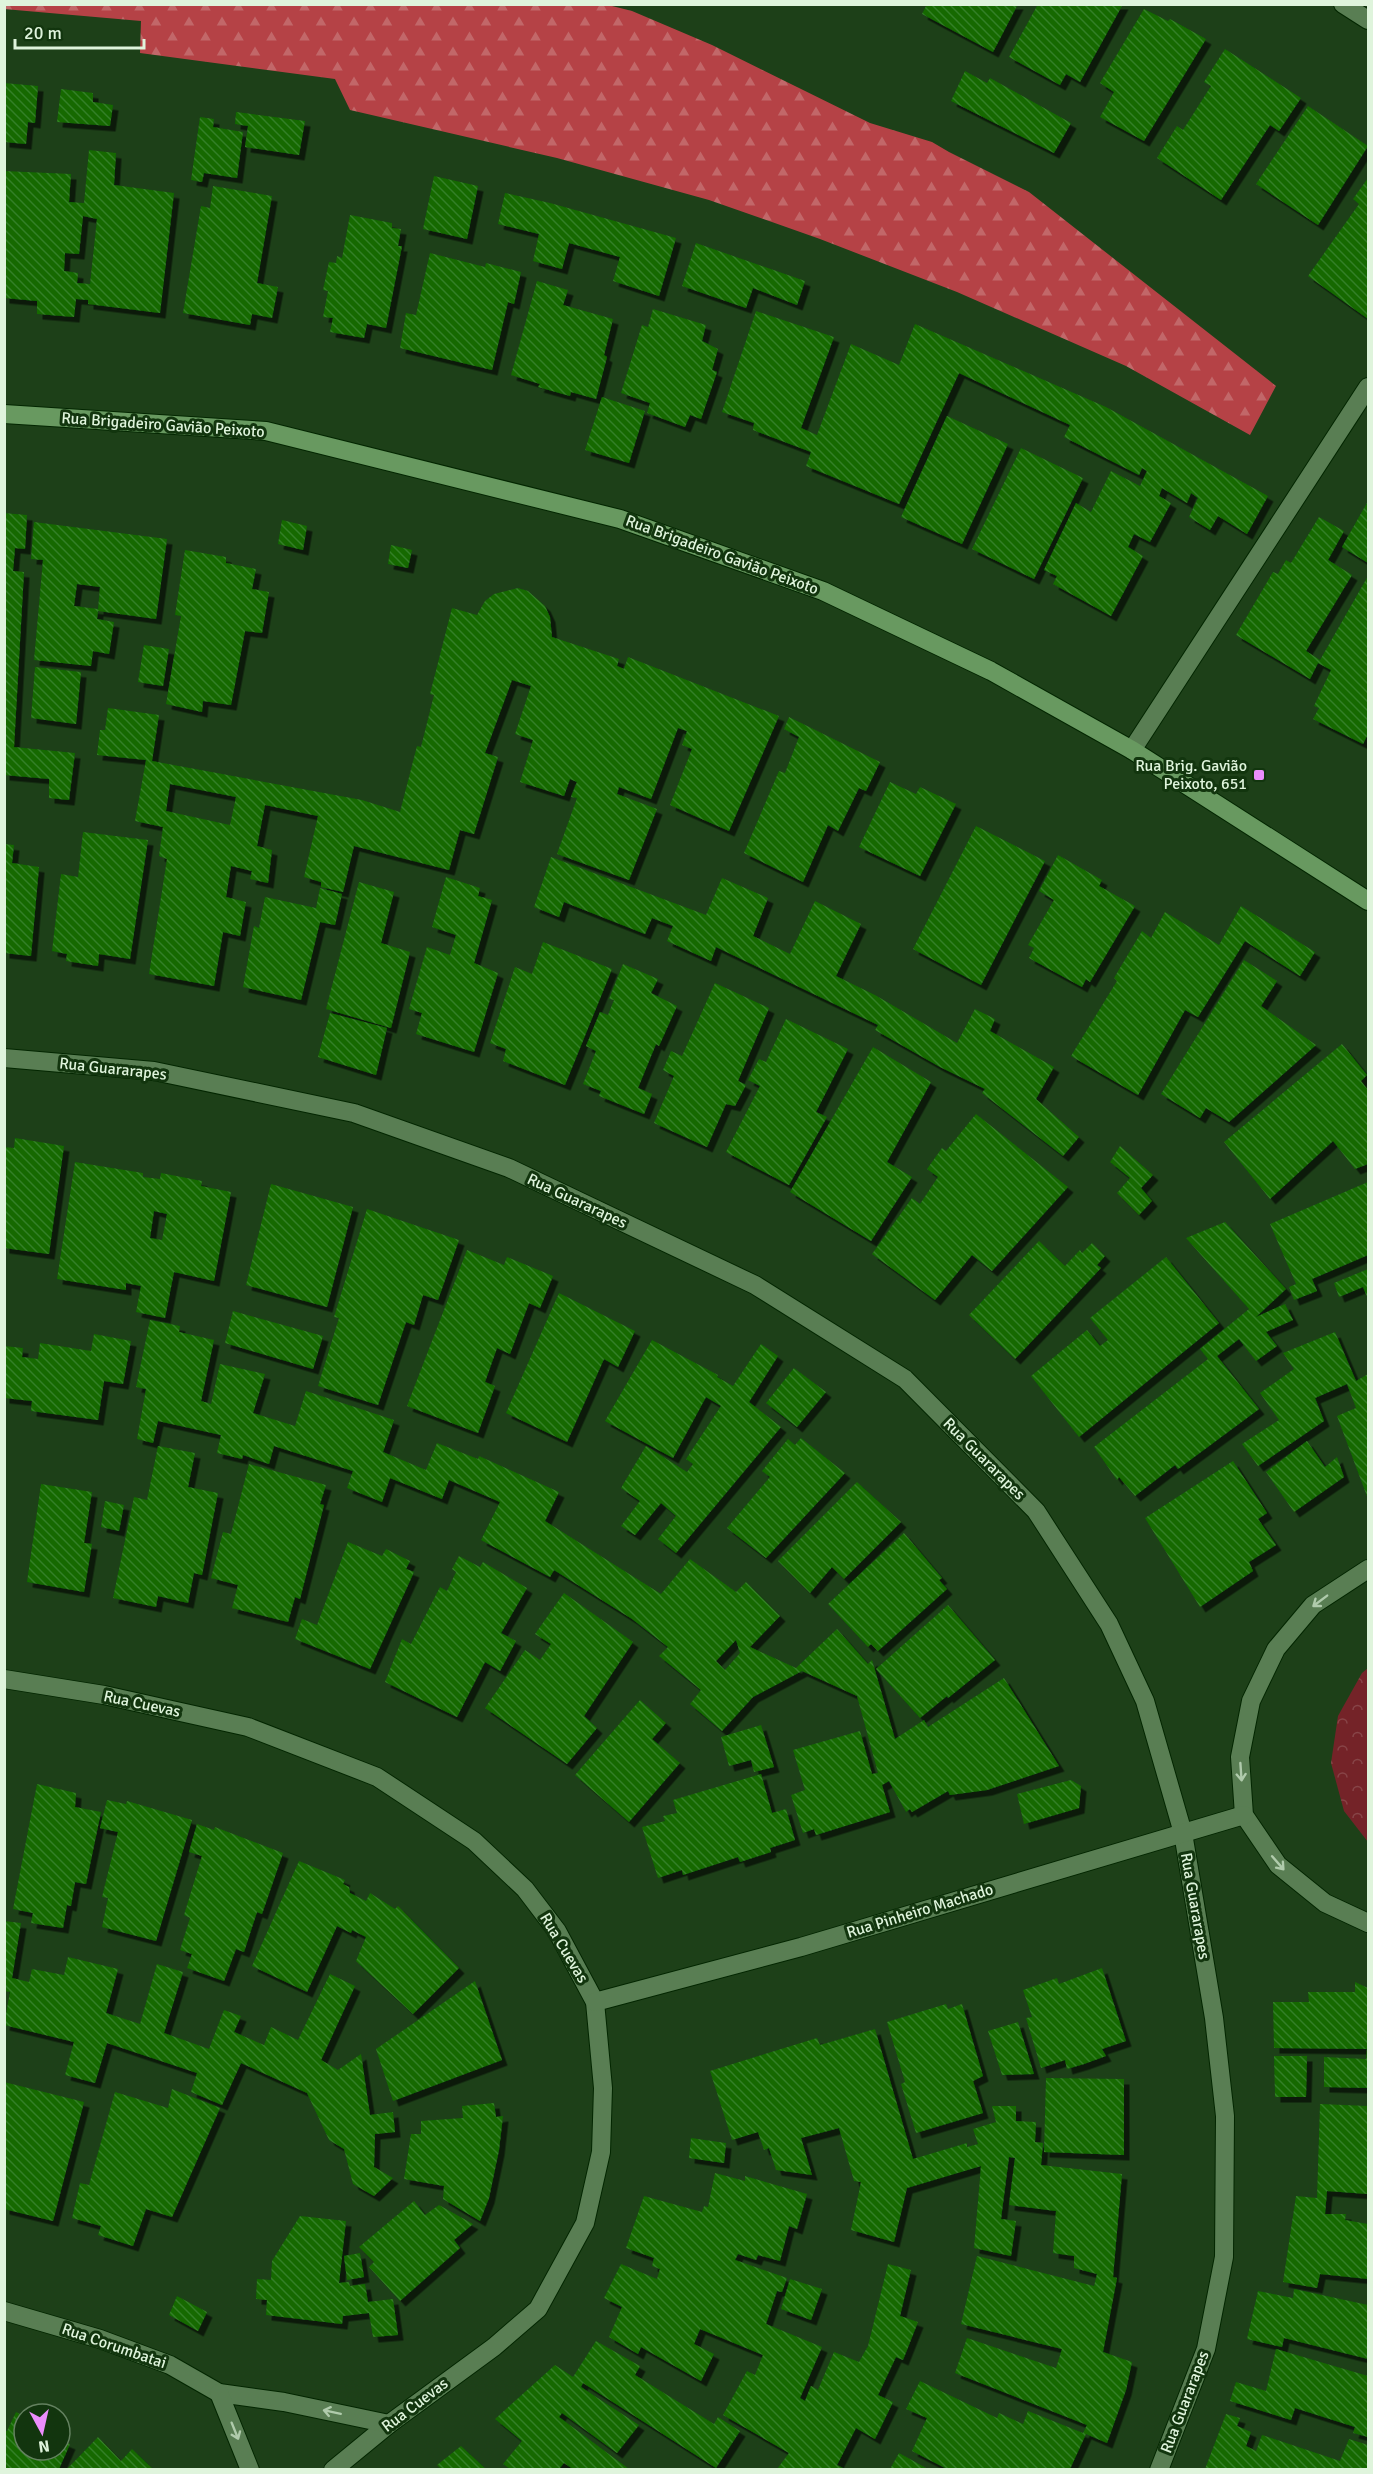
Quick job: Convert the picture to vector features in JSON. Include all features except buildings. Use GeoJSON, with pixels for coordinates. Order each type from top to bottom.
{"type":"FeatureCollection","features":[{"type":"Feature","properties":{"kind":"main road","name":"Rua Brigadeiro Gavião Peixoto"},"geometry":{"type":"LineString","coordinates":[[4,414],[266,432],[620,519],[823,591],[991,671],[1132,750],[1368,901]]}},
{"type":"Feature","properties":{"kind":"street"},"geometry":{"type":"LineString","coordinates":[[1343,4],[1368,20]]}},
{"type":"Feature","properties":{"kind":"street"},"geometry":{"type":"LineString","coordinates":[[1132,750],[1368,387]]}},
{"type":"Feature","properties":{"kind":"street","name":"Rua Guararapes"},"geometry":{"type":"LineString","coordinates":[[4,1058],[154,1071],[365,1117],[508,1168],[755,1285],[905,1379],[1035,1511],[1109,1624],[1145,1701],[1183,1833],[1214,2018],[1225,2116],[1224,2258],[1206,2349],[1159,2469]]}},
{"type":"Feature","properties":{"kind":"street"},"geometry":{"type":"LineString","coordinates":[[1368,1569],[1314,1605],[1276,1648],[1251,1701],[1240,1757],[1244,1815],[1278,1865],[1325,1904],[1368,1923]]}},
{"type":"Feature","properties":{"kind":"street","name":"Rua Cuevas"},"geometry":{"type":"LineString","coordinates":[[4,1679],[104,1695],[248,1726],[376,1777],[474,1841],[525,1889],[557,1931],[595,2002],[603,2088],[602,2152],[585,2223],[538,2309],[494,2347],[389,2424],[333,2469]]}},
{"type":"Feature","properties":{"kind":"street","name":"Rua Pinheiro Machado"},"geometry":{"type":"LineString","coordinates":[[595,2002],[801,1947],[1244,1815]]}},
{"type":"Feature","properties":{"kind":"street","name":"Rua Corumbatai"},"geometry":{"type":"LineString","coordinates":[[4,2311],[100,2339],[170,2365],[219,2393],[284,2402],[389,2424]]}},
{"type":"Feature","properties":{"kind":"street"},"geometry":{"type":"LineString","coordinates":[[219,2393],[250,2469]]}},
{"type":"Feature","properties":{"kind":"green space"},"geometry":{"type":"Polygon","coordinates":[[[5,4],[608,5],[632,11],[712,45],[870,123],[932,142],[1029,192],[1276,386],[1250,435],[1126,366],[957,292],[820,239],[709,200],[557,158],[350,110],[335,79],[140,53],[141,21],[4,9],[5,4]]]}},
{"type":"Feature","properties":{"kind":"green space"},"geometry":{"type":"Polygon","coordinates":[[[1368,1668],[1368,1842],[1344,1811],[1331,1763],[1338,1716],[1362,1673],[1368,1668]]]}},
{"type":"Feature","properties":{"kind":"place","name":"Rua Brig. Gavião Peixoto, 651"},"geometry":{"type":"Point","coordinates":[1259,775]}}]}
